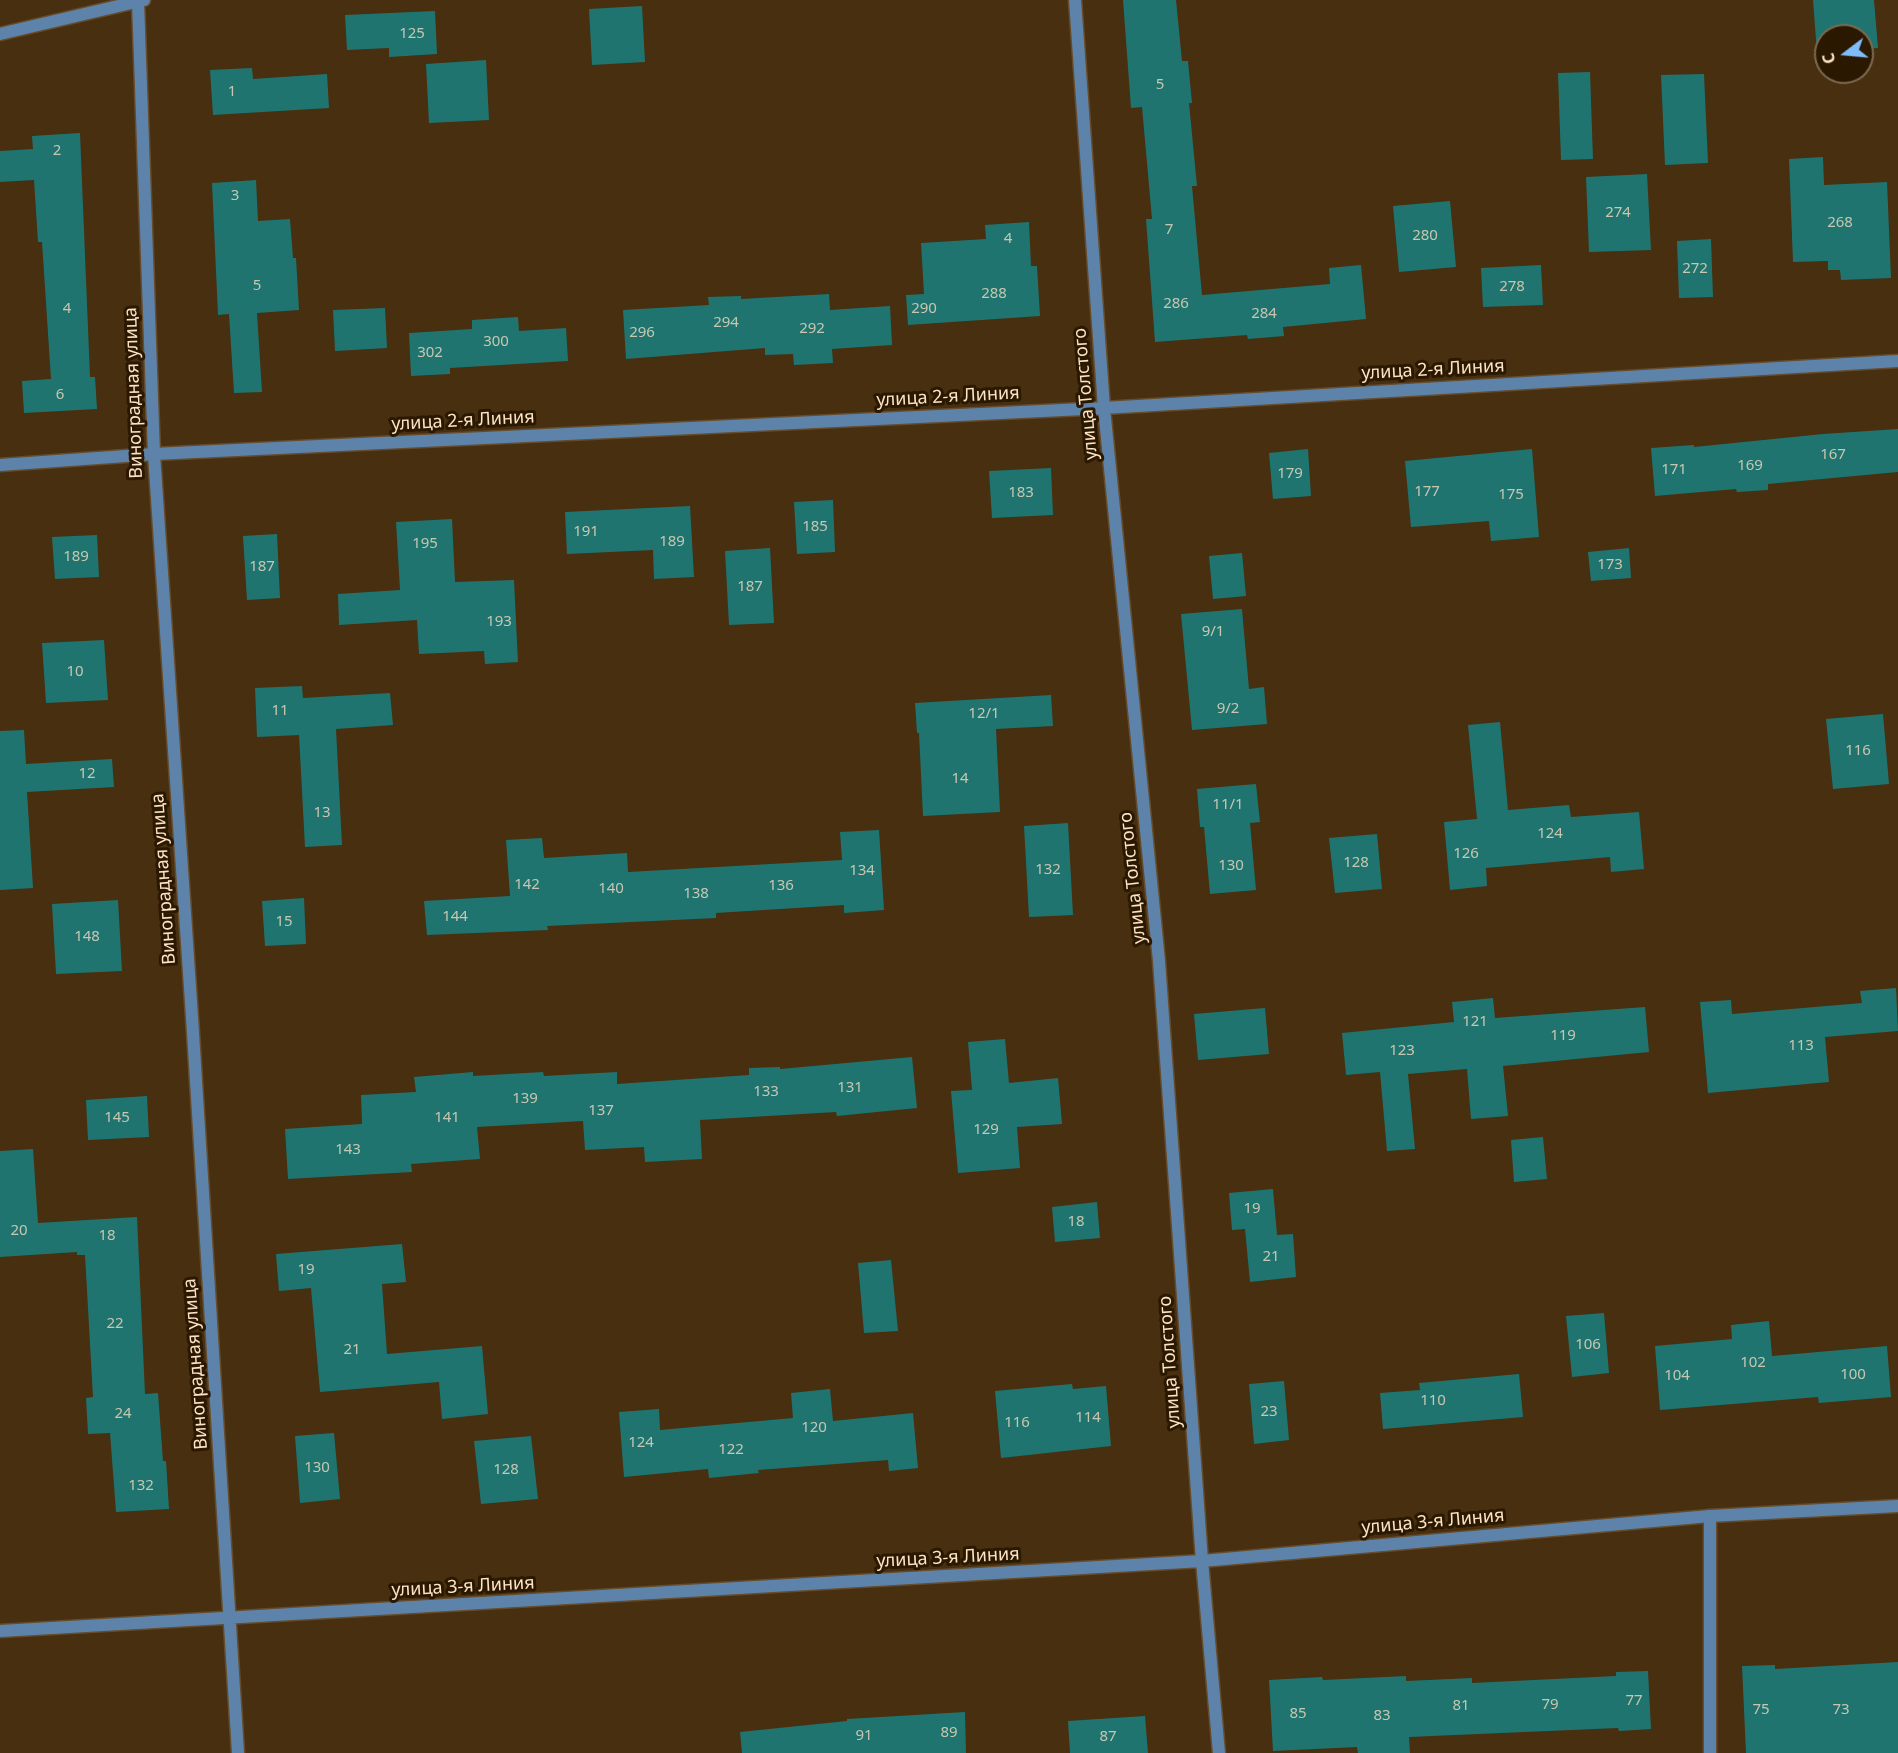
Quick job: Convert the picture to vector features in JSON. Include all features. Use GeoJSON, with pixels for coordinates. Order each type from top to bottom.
{"type":"FeatureCollection","features":[{"type":"Feature","properties":{"kind":"street","name":"улица Толстого"},"geometry":{"type":"LineString","coordinates":[[1075,0],[1104,408],[1160,961],[1202,1561],[1219,1753]]}},
{"type":"Feature","properties":{"kind":"street"},"geometry":{"type":"LineString","coordinates":[[0,34],[141,1]]}},
{"type":"Feature","properties":{"kind":"street","name":"Виноградная улица"},"geometry":{"type":"LineString","coordinates":[[141,1],[154,454],[238,1753]]}},
{"type":"Feature","properties":{"kind":"street","name":"улица 2-я Линия"},"geometry":{"type":"LineString","coordinates":[[0,465],[154,454],[1104,408],[1898,361]]}},
{"type":"Feature","properties":{"kind":"street","name":"улица 3-я Линия"},"geometry":{"type":"LineString","coordinates":[[0,1631],[1202,1561],[1710,1516],[1898,1506]]}},
{"type":"Feature","properties":{"kind":"street"},"geometry":{"type":"LineString","coordinates":[[1710,1516],[1710,1753]]}},
{"type":"Feature","properties":{"kind":"building"},"geometry":{"type":"Polygon","coordinates":[[[1123,0],[1176,0],[1182,61],[1188,61],[1192,103],[1189,103],[1197,186],[1192,186],[1202,295],[1330,284],[1329,268],[1361,265],[1366,319],[1283,327],[1284,336],[1248,339],[1247,335],[1155,342],[1146,219],[1152,219],[1142,107],[1131,108],[1123,0]]]}},
{"type":"Feature","properties":{"kind":"building"},"geometry":{"type":"Polygon","coordinates":[[[1813,0],[1874,0],[1878,48],[1874,48],[1874,24],[1815,24],[1813,0]]]}},
{"type":"Feature","properties":{"kind":"building"},"geometry":{"type":"Polygon","coordinates":[[[642,6],[645,62],[592,65],[589,9],[642,6]]]}},
{"type":"Feature","properties":{"kind":"building"},"geometry":{"type":"Polygon","coordinates":[[[435,11],[437,54],[389,57],[389,48],[347,50],[345,15],[435,11]]]}},
{"type":"Feature","properties":{"kind":"building"},"geometry":{"type":"Polygon","coordinates":[[[486,60],[489,120],[429,123],[426,64],[486,60]]]}},
{"type":"Feature","properties":{"kind":"building"},"geometry":{"type":"Polygon","coordinates":[[[252,68],[253,79],[327,74],[329,108],[213,115],[210,70],[252,68]]]}},
{"type":"Feature","properties":{"kind":"building"},"geometry":{"type":"Polygon","coordinates":[[[1590,72],[1593,159],[1561,160],[1558,73],[1590,72]]]}},
{"type":"Feature","properties":{"kind":"building"},"geometry":{"type":"Polygon","coordinates":[[[1704,74],[1708,163],[1665,165],[1661,75],[1704,74]]]}},
{"type":"Feature","properties":{"kind":"building"},"geometry":{"type":"Polygon","coordinates":[[[80,133],[90,377],[95,377],[97,409],[24,413],[22,381],[51,379],[42,242],[38,242],[34,180],[0,182],[0,151],[33,149],[32,136],[80,133]]]}},
{"type":"Feature","properties":{"kind":"building"},"geometry":{"type":"Polygon","coordinates":[[[1823,157],[1824,185],[1887,182],[1891,278],[1841,280],[1840,270],[1828,270],[1828,261],[1793,262],[1789,159],[1823,157]]]}},
{"type":"Feature","properties":{"kind":"building"},"geometry":{"type":"Polygon","coordinates":[[[1647,174],[1651,250],[1589,252],[1586,177],[1647,174]]]}},
{"type":"Feature","properties":{"kind":"building"},"geometry":{"type":"Polygon","coordinates":[[[256,180],[258,221],[290,219],[293,258],[296,258],[299,310],[257,313],[262,392],[234,393],[229,314],[218,315],[212,183],[256,180]]]}},
{"type":"Feature","properties":{"kind":"building"},"geometry":{"type":"Polygon","coordinates":[[[1450,201],[1456,267],[1399,272],[1393,206],[1450,201]]]}},
{"type":"Feature","properties":{"kind":"building"},"geometry":{"type":"Polygon","coordinates":[[[1029,222],[1031,266],[1037,266],[1040,316],[908,325],[906,295],[924,294],[921,243],[986,239],[985,225],[1029,222]]]}},
{"type":"Feature","properties":{"kind":"building"},"geometry":{"type":"Polygon","coordinates":[[[1711,239],[1713,297],[1679,298],[1677,241],[1711,239]]]}},
{"type":"Feature","properties":{"kind":"building"},"geometry":{"type":"Polygon","coordinates":[[[1541,265],[1543,305],[1483,307],[1481,268],[1541,265]]]}},
{"type":"Feature","properties":{"kind":"building"},"geometry":{"type":"Polygon","coordinates":[[[829,294],[830,310],[890,306],[892,345],[832,349],[833,363],[794,365],[793,354],[765,355],[765,348],[626,359],[623,310],[709,305],[708,297],[741,296],[741,299],[829,294]]]}},
{"type":"Feature","properties":{"kind":"building"},"geometry":{"type":"Polygon","coordinates":[[[385,308],[387,348],[335,351],[333,310],[385,308]]]}},
{"type":"Feature","properties":{"kind":"building"},"geometry":{"type":"Polygon","coordinates":[[[518,317],[519,331],[566,328],[568,361],[450,368],[450,374],[411,376],[409,333],[472,329],[472,320],[518,317]]]}},
{"type":"Feature","properties":{"kind":"building"},"geometry":{"type":"Polygon","coordinates":[[[1898,429],[1898,472],[1768,484],[1768,490],[1737,492],[1736,489],[1655,496],[1651,448],[1694,445],[1694,447],[1898,429]]]}},
{"type":"Feature","properties":{"kind":"building"},"geometry":{"type":"Polygon","coordinates":[[[1308,449],[1311,496],[1273,499],[1269,453],[1308,449]]]}},
{"type":"Feature","properties":{"kind":"building"},"geometry":{"type":"Polygon","coordinates":[[[1532,449],[1539,537],[1491,541],[1489,521],[1411,527],[1405,461],[1532,449]]]}},
{"type":"Feature","properties":{"kind":"building"},"geometry":{"type":"Polygon","coordinates":[[[1051,468],[1053,515],[992,518],[989,471],[1051,468]]]}},
{"type":"Feature","properties":{"kind":"building"},"geometry":{"type":"Polygon","coordinates":[[[833,500],[835,552],[797,554],[794,502],[833,500]]]}},
{"type":"Feature","properties":{"kind":"building"},"geometry":{"type":"Polygon","coordinates":[[[690,506],[694,577],[654,579],[653,550],[567,554],[565,512],[690,506]]]}},
{"type":"Feature","properties":{"kind":"building"},"geometry":{"type":"Polygon","coordinates":[[[452,519],[455,582],[514,580],[518,662],[485,664],[484,651],[419,654],[417,620],[339,625],[338,594],[400,590],[396,522],[452,519]]]}},
{"type":"Feature","properties":{"kind":"building"},"geometry":{"type":"Polygon","coordinates":[[[277,534],[280,598],[247,600],[243,536],[277,534]]]}},
{"type":"Feature","properties":{"kind":"building"},"geometry":{"type":"Polygon","coordinates":[[[97,535],[99,577],[55,579],[52,537],[97,535]]]}},
{"type":"Feature","properties":{"kind":"building"},"geometry":{"type":"Polygon","coordinates":[[[770,548],[774,623],[729,625],[725,551],[770,548]]]}},
{"type":"Feature","properties":{"kind":"building"},"geometry":{"type":"Polygon","coordinates":[[[1629,548],[1631,578],[1591,581],[1588,552],[1629,548]]]}},
{"type":"Feature","properties":{"kind":"building"},"geometry":{"type":"Polygon","coordinates":[[[1242,553],[1246,596],[1213,599],[1209,556],[1242,553]]]}},
{"type":"Feature","properties":{"kind":"building"},"geometry":{"type":"Polygon","coordinates":[[[1242,609],[1249,689],[1264,687],[1267,724],[1192,730],[1181,614],[1242,609]]]}},
{"type":"Feature","properties":{"kind":"building"},"geometry":{"type":"Polygon","coordinates":[[[104,640],[108,700],[46,703],[42,643],[104,640]]]}},
{"type":"Feature","properties":{"kind":"building"},"geometry":{"type":"Polygon","coordinates":[[[302,686],[303,698],[390,693],[393,725],[336,729],[342,845],[305,847],[299,735],[257,737],[255,688],[302,686]]]}},
{"type":"Feature","properties":{"kind":"building"},"geometry":{"type":"Polygon","coordinates":[[[1051,695],[1053,726],[996,729],[1000,812],[923,816],[919,733],[917,733],[915,703],[1051,695]]]}},
{"type":"Feature","properties":{"kind":"building"},"geometry":{"type":"Polygon","coordinates":[[[1883,714],[1889,784],[1833,789],[1826,719],[1883,714]]]}},
{"type":"Feature","properties":{"kind":"building"},"geometry":{"type":"Polygon","coordinates":[[[1500,722],[1508,810],[1569,805],[1571,817],[1639,812],[1644,869],[1611,872],[1610,857],[1486,868],[1487,886],[1450,890],[1444,822],[1477,819],[1468,725],[1500,722]]]}},
{"type":"Feature","properties":{"kind":"building"},"geometry":{"type":"Polygon","coordinates":[[[24,730],[26,764],[112,759],[114,787],[27,792],[33,888],[0,890],[0,731],[24,730]]]}},
{"type":"Feature","properties":{"kind":"building"},"geometry":{"type":"Polygon","coordinates":[[[1256,784],[1260,822],[1250,823],[1256,890],[1210,894],[1204,827],[1200,827],[1197,789],[1256,784]]]}},
{"type":"Feature","properties":{"kind":"building"},"geometry":{"type":"Polygon","coordinates":[[[1068,823],[1073,915],[1029,917],[1024,826],[1068,823]]]}},
{"type":"Feature","properties":{"kind":"building"},"geometry":{"type":"Polygon","coordinates":[[[879,830],[884,910],[844,913],[844,905],[716,913],[716,918],[547,926],[548,930],[427,935],[424,901],[510,896],[506,840],[542,838],[544,858],[627,853],[628,872],[842,860],[840,832],[879,830]]]}},
{"type":"Feature","properties":{"kind":"building"},"geometry":{"type":"Polygon","coordinates":[[[1377,834],[1382,889],[1335,893],[1329,838],[1377,834]]]}},
{"type":"Feature","properties":{"kind":"building"},"geometry":{"type":"Polygon","coordinates":[[[304,898],[306,944],[265,946],[262,901],[304,898]]]}},
{"type":"Feature","properties":{"kind":"building"},"geometry":{"type":"Polygon","coordinates":[[[118,900],[122,971],[56,974],[52,904],[118,900]]]}},
{"type":"Feature","properties":{"kind":"building"},"geometry":{"type":"Polygon","coordinates":[[[1896,988],[1898,1031],[1825,1037],[1829,1082],[1708,1093],[1700,1002],[1731,1000],[1732,1014],[1862,1003],[1860,991],[1896,988]]]}},
{"type":"Feature","properties":{"kind":"building"},"geometry":{"type":"Polygon","coordinates":[[[1493,998],[1495,1018],[1645,1007],[1649,1052],[1503,1066],[1508,1116],[1471,1119],[1467,1069],[1408,1074],[1415,1149],[1387,1151],[1380,1072],[1346,1075],[1342,1033],[1454,1022],[1452,1002],[1493,998]]]}},
{"type":"Feature","properties":{"kind":"building"},"geometry":{"type":"Polygon","coordinates":[[[1265,1008],[1269,1054],[1198,1060],[1194,1014],[1265,1008]]]}},
{"type":"Feature","properties":{"kind":"building"},"geometry":{"type":"Polygon","coordinates":[[[1005,1039],[1009,1083],[1058,1078],[1062,1124],[1017,1127],[1020,1168],[958,1173],[951,1091],[972,1090],[968,1042],[1005,1039]]]}},
{"type":"Feature","properties":{"kind":"building"},"geometry":{"type":"Polygon","coordinates":[[[912,1057],[917,1108],[837,1116],[836,1112],[700,1120],[702,1159],[645,1162],[644,1147],[585,1150],[583,1121],[477,1127],[480,1159],[411,1164],[412,1172],[288,1179],[285,1129],[362,1124],[361,1095],[416,1092],[414,1077],[473,1072],[473,1076],[543,1072],[544,1076],[617,1072],[617,1084],[749,1075],[749,1068],[780,1067],[780,1069],[912,1057]]]}},
{"type":"Feature","properties":{"kind":"building"},"geometry":{"type":"Polygon","coordinates":[[[147,1096],[149,1137],[88,1140],[86,1100],[147,1096]]]}},
{"type":"Feature","properties":{"kind":"building"},"geometry":{"type":"Polygon","coordinates":[[[1543,1137],[1547,1179],[1514,1182],[1511,1140],[1543,1137]]]}},
{"type":"Feature","properties":{"kind":"building"},"geometry":{"type":"Polygon","coordinates":[[[33,1149],[38,1223],[137,1217],[145,1394],[158,1393],[169,1509],[116,1512],[110,1433],[88,1434],[86,1398],[93,1397],[85,1255],[77,1255],[77,1252],[0,1257],[0,1151],[33,1149]]]}},
{"type":"Feature","properties":{"kind":"building"},"geometry":{"type":"Polygon","coordinates":[[[1273,1189],[1277,1235],[1293,1234],[1296,1277],[1250,1282],[1245,1229],[1232,1230],[1229,1193],[1273,1189]]]}},
{"type":"Feature","properties":{"kind":"building"},"geometry":{"type":"Polygon","coordinates":[[[1097,1202],[1100,1238],[1055,1242],[1052,1207],[1097,1202]]]}},
{"type":"Feature","properties":{"kind":"building"},"geometry":{"type":"Polygon","coordinates":[[[402,1244],[406,1282],[382,1284],[387,1354],[482,1346],[488,1414],[442,1419],[439,1382],[320,1392],[311,1288],[279,1291],[276,1254],[402,1244]]]}},
{"type":"Feature","properties":{"kind":"building"},"geometry":{"type":"Polygon","coordinates":[[[891,1260],[898,1331],[864,1333],[858,1263],[891,1260]]]}},
{"type":"Feature","properties":{"kind":"building"},"geometry":{"type":"Polygon","coordinates":[[[1604,1313],[1609,1373],[1572,1377],[1566,1316],[1604,1313]]]}},
{"type":"Feature","properties":{"kind":"building"},"geometry":{"type":"Polygon","coordinates":[[[1769,1321],[1772,1356],[1887,1346],[1891,1397],[1819,1403],[1818,1397],[1660,1410],[1655,1346],[1732,1339],[1731,1325],[1769,1321]]]}},
{"type":"Feature","properties":{"kind":"building"},"geometry":{"type":"Polygon","coordinates":[[[1519,1374],[1523,1417],[1383,1429],[1380,1393],[1420,1390],[1419,1383],[1519,1374]]]}},
{"type":"Feature","properties":{"kind":"building"},"geometry":{"type":"Polygon","coordinates":[[[1284,1381],[1289,1440],[1254,1444],[1249,1384],[1284,1381]]]}},
{"type":"Feature","properties":{"kind":"building"},"geometry":{"type":"Polygon","coordinates":[[[1072,1384],[1073,1389],[1106,1386],[1111,1446],[1001,1458],[995,1391],[1072,1384]]]}},
{"type":"Feature","properties":{"kind":"building"},"geometry":{"type":"Polygon","coordinates":[[[830,1389],[833,1421],[913,1413],[918,1468],[889,1471],[888,1460],[758,1470],[759,1473],[709,1478],[708,1469],[624,1477],[619,1412],[659,1409],[660,1430],[793,1418],[791,1393],[830,1389]]]}},
{"type":"Feature","properties":{"kind":"building"},"geometry":{"type":"Polygon","coordinates":[[[334,1433],[340,1499],[300,1503],[295,1436],[334,1433]]]}},
{"type":"Feature","properties":{"kind":"building"},"geometry":{"type":"Polygon","coordinates":[[[531,1436],[538,1499],[481,1504],[474,1441],[531,1436]]]}},
{"type":"Feature","properties":{"kind":"building"},"geometry":{"type":"Polygon","coordinates":[[[1898,1662],[1898,1753],[1746,1753],[1742,1666],[1775,1665],[1775,1669],[1898,1662]]]}},
{"type":"Feature","properties":{"kind":"building"},"geometry":{"type":"Polygon","coordinates":[[[1648,1671],[1651,1729],[1619,1731],[1618,1728],[1409,1737],[1410,1753],[1358,1753],[1357,1747],[1273,1751],[1269,1680],[1406,1676],[1406,1681],[1472,1678],[1472,1683],[1616,1676],[1616,1672],[1648,1671]]]}},
{"type":"Feature","properties":{"kind":"building"},"geometry":{"type":"Polygon","coordinates":[[[965,1712],[966,1753],[742,1753],[740,1732],[847,1721],[847,1719],[965,1712]]]}},
{"type":"Feature","properties":{"kind":"building"},"geometry":{"type":"Polygon","coordinates":[[[1145,1716],[1148,1753],[1070,1753],[1068,1721],[1145,1716]]]}}]}
